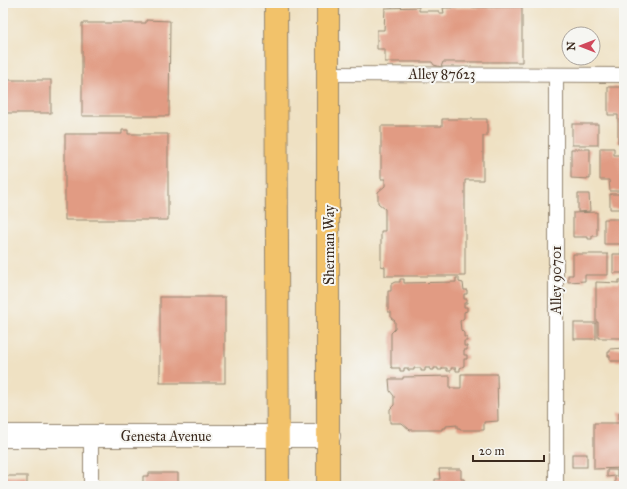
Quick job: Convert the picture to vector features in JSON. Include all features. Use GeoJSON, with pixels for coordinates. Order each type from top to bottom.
{"type":"FeatureCollection","features":[{"type":"Feature","properties":{"kind":"main road"},"geometry":{"type":"LineString","coordinates":[[276,3],[278,486]]}},
{"type":"Feature","properties":{"kind":"main road","name":"Sherman Way"},"geometry":{"type":"LineString","coordinates":[[328,3],[328,486]]}},
{"type":"Feature","properties":{"kind":"street","name":"Genesta Avenue"},"geometry":{"type":"LineString","coordinates":[[3,436],[329,436]]}},
{"type":"Feature","properties":{"kind":"lane","name":"Alley 87623"},"geometry":{"type":"LineString","coordinates":[[328,74],[624,75]]}},
{"type":"Feature","properties":{"kind":"lane","name":"Alley 90701"},"geometry":{"type":"LineString","coordinates":[[556,75],[556,486]]}},
{"type":"Feature","properties":{"kind":"lane"},"geometry":{"type":"LineString","coordinates":[[91,436],[91,486]]}},
{"type":"Feature","properties":{"kind":"building"},"geometry":{"type":"Polygon","coordinates":[[[419,7],[419,11],[439,11],[439,13],[444,13],[443,8],[522,7],[522,62],[443,62],[441,67],[434,65],[432,62],[385,62],[385,49],[377,49],[377,30],[384,30],[385,8],[419,7]]]}},
{"type":"Feature","properties":{"kind":"building"},"geometry":{"type":"Polygon","coordinates":[[[146,20],[170,21],[169,116],[82,116],[82,23],[146,23],[146,20]]]}},
{"type":"Feature","properties":{"kind":"building"},"geometry":{"type":"Polygon","coordinates":[[[3,80],[51,80],[51,113],[3,113],[3,80]]]}},
{"type":"Feature","properties":{"kind":"building"},"geometry":{"type":"Polygon","coordinates":[[[608,87],[624,87],[624,143],[618,143],[618,115],[608,115],[608,87]]]}},
{"type":"Feature","properties":{"kind":"building"},"geometry":{"type":"Polygon","coordinates":[[[442,119],[487,119],[487,136],[483,136],[483,180],[465,180],[465,276],[385,276],[385,267],[381,266],[381,231],[385,231],[385,209],[378,203],[378,192],[385,186],[385,179],[381,179],[381,126],[442,126],[442,119]]]}},
{"type":"Feature","properties":{"kind":"building"},"geometry":{"type":"Polygon","coordinates":[[[572,124],[598,124],[598,145],[572,145],[572,124]]]}},
{"type":"Feature","properties":{"kind":"building"},"geometry":{"type":"Polygon","coordinates":[[[122,130],[128,130],[128,134],[168,134],[168,220],[65,220],[65,134],[122,134],[122,130]]]}},
{"type":"Feature","properties":{"kind":"building"},"geometry":{"type":"Polygon","coordinates":[[[600,148],[614,148],[614,155],[624,155],[624,191],[610,191],[609,180],[600,180],[600,148]]]}},
{"type":"Feature","properties":{"kind":"building"},"geometry":{"type":"Polygon","coordinates":[[[571,149],[590,149],[590,179],[571,178],[571,149]]]}},
{"type":"Feature","properties":{"kind":"building"},"geometry":{"type":"Polygon","coordinates":[[[578,194],[589,194],[590,211],[578,212],[578,194]]]}},
{"type":"Feature","properties":{"kind":"building"},"geometry":{"type":"Polygon","coordinates":[[[610,194],[624,194],[624,212],[621,212],[621,209],[610,209],[610,194]]]}},
{"type":"Feature","properties":{"kind":"building"},"geometry":{"type":"Polygon","coordinates":[[[597,212],[597,236],[592,236],[592,239],[588,239],[588,237],[573,237],[573,213],[597,212]]]}},
{"type":"Feature","properties":{"kind":"building"},"geometry":{"type":"Polygon","coordinates":[[[604,219],[624,219],[624,273],[613,273],[613,254],[621,254],[621,244],[604,244],[604,219]]]}},
{"type":"Feature","properties":{"kind":"building"},"geometry":{"type":"Polygon","coordinates":[[[573,254],[608,254],[608,275],[585,275],[585,281],[568,282],[568,275],[573,275],[573,254]]]}},
{"type":"Feature","properties":{"kind":"building"},"geometry":{"type":"Polygon","coordinates":[[[456,278],[459,278],[459,282],[463,283],[464,290],[467,290],[467,294],[464,294],[464,299],[467,299],[467,303],[464,303],[464,307],[467,307],[467,311],[464,312],[464,318],[460,321],[461,330],[464,333],[464,337],[467,337],[467,341],[464,341],[464,346],[467,346],[467,350],[464,350],[464,355],[467,355],[467,359],[464,359],[464,366],[460,368],[460,371],[456,371],[456,368],[451,368],[451,371],[447,371],[447,368],[438,370],[438,368],[434,368],[434,370],[430,370],[430,368],[425,368],[425,371],[421,371],[421,368],[408,370],[408,368],[404,368],[404,371],[400,371],[400,368],[392,368],[391,333],[395,329],[395,321],[391,318],[391,312],[388,312],[388,291],[391,291],[391,284],[400,282],[400,279],[404,279],[404,283],[456,282],[456,278]]]}},
{"type":"Feature","properties":{"kind":"building"},"geometry":{"type":"Polygon","coordinates":[[[619,280],[624,280],[624,338],[598,338],[598,322],[596,322],[596,282],[619,283],[619,280]]]}},
{"type":"Feature","properties":{"kind":"building"},"geometry":{"type":"Polygon","coordinates":[[[160,297],[225,297],[225,383],[160,383],[160,297]]]}},
{"type":"Feature","properties":{"kind":"building"},"geometry":{"type":"Polygon","coordinates":[[[574,323],[596,323],[596,339],[574,339],[574,323]]]}},
{"type":"Feature","properties":{"kind":"building"},"geometry":{"type":"Polygon","coordinates":[[[624,348],[624,361],[610,361],[608,352],[610,352],[610,349],[624,348]]]}},
{"type":"Feature","properties":{"kind":"building"},"geometry":{"type":"Polygon","coordinates":[[[461,374],[497,374],[498,421],[484,422],[484,430],[460,430],[460,428],[457,428],[457,425],[446,426],[446,428],[442,428],[442,430],[410,430],[402,423],[390,423],[390,409],[394,405],[394,396],[390,391],[389,379],[403,379],[403,377],[450,376],[450,388],[461,388],[461,374]]]}},
{"type":"Feature","properties":{"kind":"building"},"geometry":{"type":"Polygon","coordinates":[[[619,412],[624,412],[624,468],[594,469],[594,423],[619,423],[619,412]]]}},
{"type":"Feature","properties":{"kind":"building"},"geometry":{"type":"Polygon","coordinates":[[[572,454],[587,454],[587,467],[572,467],[572,454]]]}},
{"type":"Feature","properties":{"kind":"building"},"geometry":{"type":"Polygon","coordinates":[[[439,469],[461,469],[461,479],[464,479],[465,486],[435,486],[435,479],[440,479],[439,469]]]}},
{"type":"Feature","properties":{"kind":"building"},"geometry":{"type":"Polygon","coordinates":[[[607,470],[617,470],[617,476],[624,476],[624,486],[615,486],[615,476],[607,477],[607,470]]]}},
{"type":"Feature","properties":{"kind":"building"},"geometry":{"type":"Polygon","coordinates":[[[149,473],[178,473],[178,486],[143,486],[143,476],[149,476],[149,473]]]}},
{"type":"Feature","properties":{"kind":"building"},"geometry":{"type":"Polygon","coordinates":[[[3,476],[27,476],[27,486],[3,486],[3,476]]]}}]}
